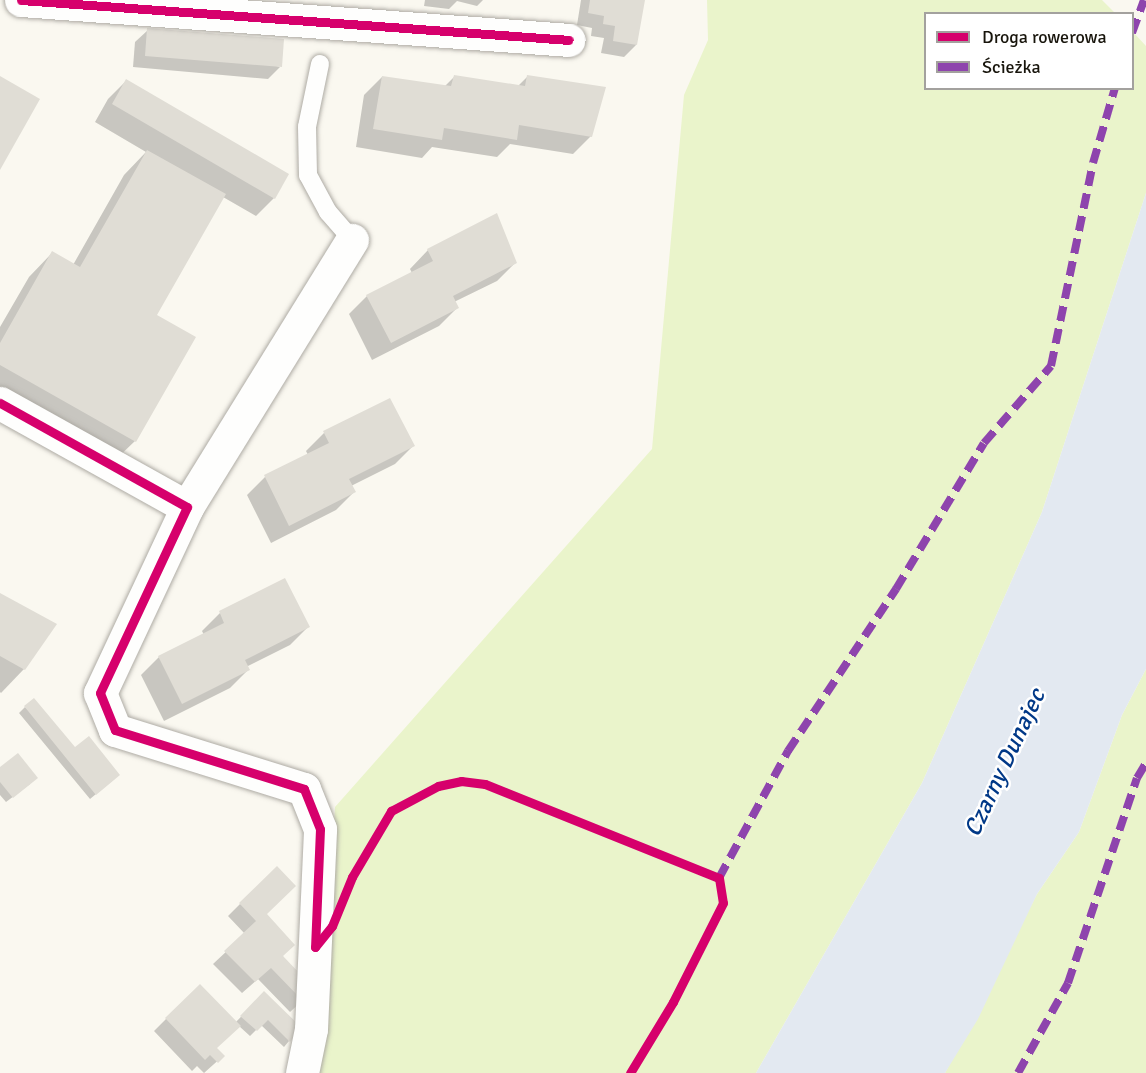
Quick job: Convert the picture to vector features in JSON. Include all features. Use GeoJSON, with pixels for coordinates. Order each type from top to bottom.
{"type":"FeatureCollection","features":[{"type":"Feature","properties":{"kind":"street"},"geometry":{"type":"LineString","coordinates":[[21,0],[569,40]]}},
{"type":"Feature","properties":{"kind":"street"},"geometry":{"type":"LineString","coordinates":[[302,1073],[311,1029],[320,829],[304,789],[116,730],[100,693],[187,507],[352,240]]}},
{"type":"Feature","properties":{"kind":"street"},"geometry":{"type":"LineString","coordinates":[[0,403],[187,507]]}},
{"type":"Feature","properties":{"kind":"lane"},"geometry":{"type":"LineString","coordinates":[[320,64],[307,127],[308,175],[328,212],[352,240]]}},
{"type":"Feature","properties":{"kind":"green space"},"geometry":{"type":"Polygon","coordinates":[[[707,0],[1102,0],[1114,12],[924,12],[924,90],[1134,90],[1134,33],[1146,46],[1146,193],[1042,512],[922,783],[756,1073],[312,1073],[324,1000],[335,807],[652,449],[684,95],[708,40],[707,0]]]}},
{"type":"Feature","properties":{"kind":"green space"},"geometry":{"type":"Polygon","coordinates":[[[1146,669],[1146,1073],[945,1073],[1037,894],[1079,832],[1122,715],[1146,669]]]}},
{"type":"Feature","properties":{"kind":"water","name":"Czarny Dunajec"},"geometry":{"type":"Polygon","coordinates":[[[1146,193],[1146,669],[1122,715],[1079,832],[1037,894],[978,1019],[945,1073],[756,1073],[922,783],[1042,512],[1146,193]]]}},
{"type":"Feature","properties":{"kind":"building"},"geometry":{"type":"Polygon","coordinates":[[[590,0],[645,0],[637,45],[613,41],[615,26],[603,24],[604,16],[588,13],[590,0]]]}},
{"type":"Feature","properties":{"kind":"building"},"geometry":{"type":"Polygon","coordinates":[[[147,28],[284,39],[282,67],[145,56],[147,28]]]}},
{"type":"Feature","properties":{"kind":"building"},"geometry":{"type":"Polygon","coordinates":[[[454,75],[525,86],[527,75],[606,87],[592,137],[519,125],[517,140],[444,128],[442,140],[373,129],[382,76],[451,86],[454,75]]]}},
{"type":"Feature","properties":{"kind":"building"},"geometry":{"type":"Polygon","coordinates":[[[0,76],[40,99],[0,170],[0,76]]]}},
{"type":"Feature","properties":{"kind":"building"},"geometry":{"type":"Polygon","coordinates":[[[126,79],[289,174],[275,199],[112,104],[126,79]]]}},
{"type":"Feature","properties":{"kind":"building"},"geometry":{"type":"Polygon","coordinates":[[[147,150],[226,194],[157,315],[196,337],[136,442],[0,365],[0,343],[52,251],[80,267],[147,150]]]}},
{"type":"Feature","properties":{"kind":"building"},"geometry":{"type":"Polygon","coordinates":[[[497,213],[517,263],[453,296],[459,308],[391,343],[366,295],[433,261],[427,249],[497,213]]]}},
{"type":"Feature","properties":{"kind":"building"},"geometry":{"type":"Polygon","coordinates":[[[390,398],[415,446],[349,479],[356,492],[289,526],[264,475],[329,443],[323,431],[390,398]]]}},
{"type":"Feature","properties":{"kind":"building"},"geometry":{"type":"Polygon","coordinates":[[[285,578],[310,627],[245,660],[250,670],[182,704],[158,656],[224,623],[219,611],[285,578]]]}},
{"type":"Feature","properties":{"kind":"building"},"geometry":{"type":"Polygon","coordinates":[[[0,593],[57,624],[25,670],[0,656],[0,593]]]}},
{"type":"Feature","properties":{"kind":"building"},"geometry":{"type":"Polygon","coordinates":[[[34,698],[75,747],[89,736],[120,775],[96,795],[24,706],[34,698]]]}},
{"type":"Feature","properties":{"kind":"building"},"geometry":{"type":"Polygon","coordinates":[[[18,753],[38,778],[13,798],[0,782],[0,767],[18,753]]]}},
{"type":"Feature","properties":{"kind":"building"},"geometry":{"type":"Polygon","coordinates":[[[277,866],[296,886],[267,914],[295,945],[283,956],[303,977],[303,1001],[271,968],[255,982],[224,951],[256,921],[239,903],[277,866]]]}},
{"type":"Feature","properties":{"kind":"building"},"geometry":{"type":"Polygon","coordinates":[[[200,984],[241,1026],[217,1048],[225,1056],[218,1063],[210,1055],[205,1060],[165,1018],[200,984]]]}},
{"type":"Feature","properties":{"kind":"building"},"geometry":{"type":"Polygon","coordinates":[[[264,991],[302,1028],[290,1042],[268,1020],[257,1031],[240,1016],[264,991]]]}},
{"type":"Feature","properties":{"kind":"marked path"},"geometry":{"type":"LineString","coordinates":[[1134,28],[1144,0]]}},
{"type":"Feature","properties":{"kind":"marked path"},"geometry":{"type":"LineString","coordinates":[[719,878],[788,751],[896,589],[984,443],[1051,366],[1093,163],[1114,90]]}},
{"type":"Feature","properties":{"kind":"marked path"},"geometry":{"type":"LineString","coordinates":[[1018,1073],[1068,983],[1137,778],[1146,763]]}},
{"type":"Feature","properties":{"kind":"cycle path"},"geometry":{"type":"LineString","coordinates":[[21,0],[569,40]]}},
{"type":"Feature","properties":{"kind":"cycle path"},"geometry":{"type":"LineString","coordinates":[[0,403],[187,507],[100,693],[115,730],[304,789],[320,829],[315,947]]}},
{"type":"Feature","properties":{"kind":"cycle path"},"geometry":{"type":"LineString","coordinates":[[315,947],[332,926],[352,877],[391,811],[438,786],[461,781],[485,784],[719,878],[723,903],[673,1002],[630,1073]]}}]}
